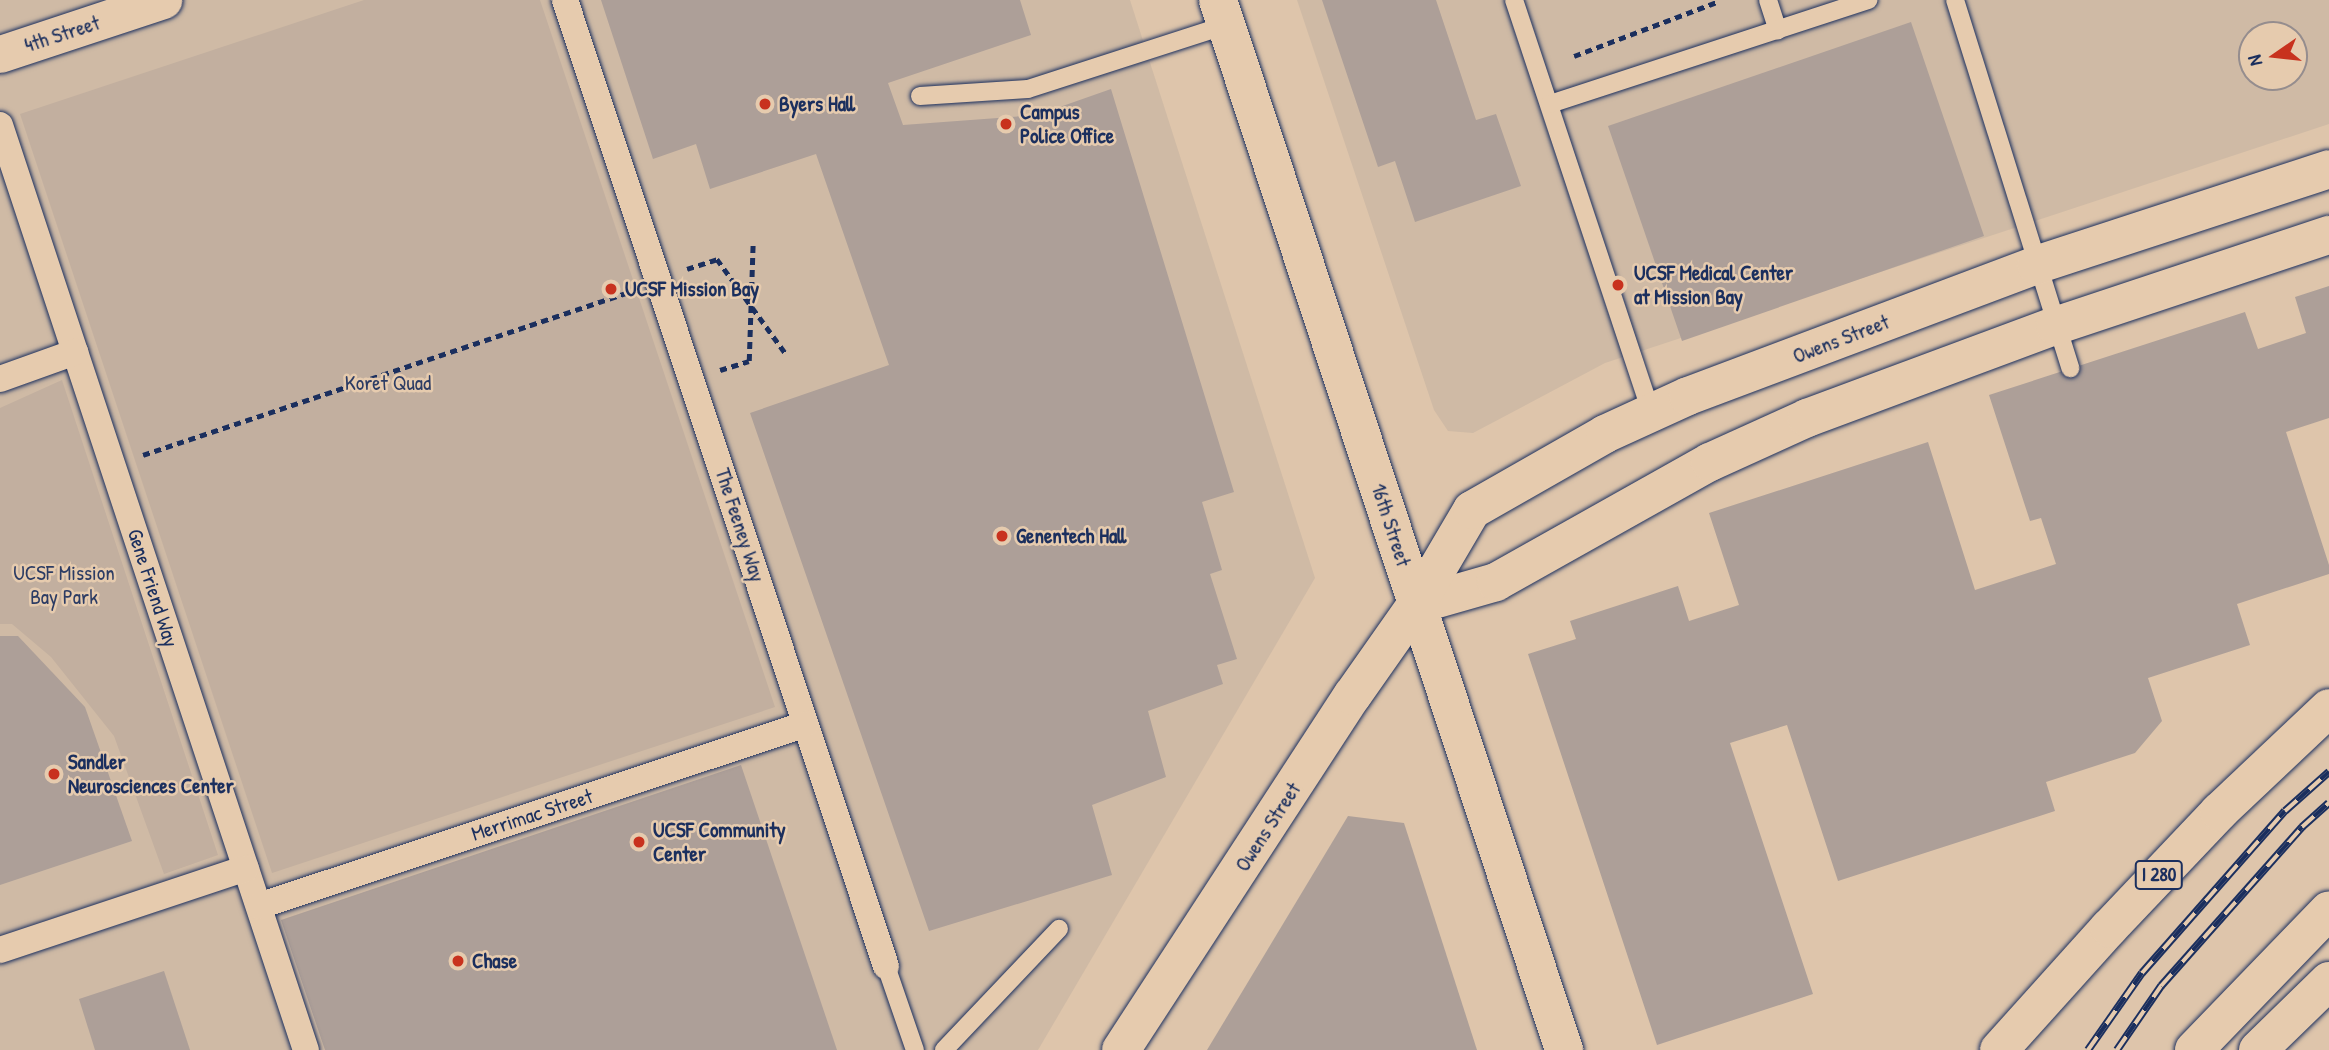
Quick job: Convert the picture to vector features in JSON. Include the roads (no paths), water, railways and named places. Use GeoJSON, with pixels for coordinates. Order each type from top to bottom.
{"type":"FeatureCollection","features":[{"type":"Feature","properties":{"kind":"main road","name":"16th Street"},"geometry":{"type":"LineString","coordinates":[[1222,12],[1564,1050]]}},
{"type":"Feature","properties":{"kind":"main road","name":"Owens Street"},"geometry":{"type":"LineString","coordinates":[[1121,1050],[1352,696],[1416,605],[1472,510],[1539,470],[1651,412],[2036,265],[2329,169]]}},
{"type":"Feature","properties":{"kind":"main road"},"geometry":{"type":"LineString","coordinates":[[1416,605],[1496,582],[1754,440],[2055,326],[2329,235]]}},
{"type":"Feature","properties":{"kind":"main road","name":"I 280"},"geometry":{"type":"LineString","coordinates":[[1999,1050],[2109,928],[2220,812],[2329,708]]}},
{"type":"Feature","properties":{"kind":"main road"},"geometry":{"type":"LineString","coordinates":[[2194,1050],[2329,910]]}},
{"type":"Feature","properties":{"kind":"main road"},"geometry":{"type":"LineString","coordinates":[[2258,1050],[2329,981]]}},
{"type":"Feature","properties":{"kind":"street","name":"4th Street"},"geometry":{"type":"LineString","coordinates":[[0,54],[163,0]]}},
{"type":"Feature","properties":{"kind":"street","name":"The Feeney Way"},"geometry":{"type":"LineString","coordinates":[[565,0],[886,966]]}},
{"type":"Feature","properties":{"kind":"street","name":"Gene Friend Way"},"geometry":{"type":"LineString","coordinates":[[0,125],[306,1050]]}},
{"type":"Feature","properties":{"kind":"street"},"geometry":{"type":"LineString","coordinates":[[0,379],[75,352]]}},
{"type":"Feature","properties":{"kind":"street","name":"Merrimac Street"},"geometry":{"type":"LineString","coordinates":[[259,906],[806,724]]}},
{"type":"Feature","properties":{"kind":"street"},"geometry":{"type":"LineString","coordinates":[[0,950],[246,868]]}},
{"type":"Feature","properties":{"kind":"lane"},"geometry":{"type":"LineString","coordinates":[[1514,0],[1651,412]]}},
{"type":"Feature","properties":{"kind":"lane"},"geometry":{"type":"LineString","coordinates":[[1768,0],[1778,30]]}},
{"type":"Feature","properties":{"kind":"lane"},"geometry":{"type":"LineString","coordinates":[[1550,104],[1868,0]]}},
{"type":"Feature","properties":{"kind":"lane"},"geometry":{"type":"LineString","coordinates":[[1955,0],[2070,368]]}},
{"type":"Feature","properties":{"kind":"lane"},"geometry":{"type":"LineString","coordinates":[[920,96],[1028,89],[1222,12]]}},
{"type":"Feature","properties":{"kind":"lane"},"geometry":{"type":"LineString","coordinates":[[944,1050],[1059,929]]}},
{"type":"Feature","properties":{"kind":"lane","name":"The Feeney Way"},"geometry":{"type":"LineString","coordinates":[[886,966],[915,1050]]}},
{"type":"Feature","properties":{"kind":"railway"},"geometry":{"type":"LineString","coordinates":[[2088,1050],[2142,973],[2285,811],[2329,772]]}},
{"type":"Feature","properties":{"kind":"railway"},"geometry":{"type":"LineString","coordinates":[[2117,1050],[2161,986],[2302,827],[2329,803]]}},
{"type":"Feature","properties":{"kind":"place","name":"Byers Hall"},"geometry":{"type":"Point","coordinates":[765,104]}},
{"type":"Feature","properties":{"kind":"place","name":"Campus Police Office"},"geometry":{"type":"Point","coordinates":[1006,124]}},
{"type":"Feature","properties":{"kind":"place","name":"UCSF Medical Center at Mission Bay"},"geometry":{"type":"Point","coordinates":[1618,285]}},
{"type":"Feature","properties":{"kind":"place","name":"UCSF Mission Bay"},"geometry":{"type":"Point","coordinates":[611,289]}},
{"type":"Feature","properties":{"kind":"place","name":"Genentech Hall"},"geometry":{"type":"Point","coordinates":[1002,536]}},
{"type":"Feature","properties":{"kind":"place","name":"Sandler Neurosciences Center"},"geometry":{"type":"Point","coordinates":[54,774]}},
{"type":"Feature","properties":{"kind":"place","name":"UCSF Community Center"},"geometry":{"type":"Point","coordinates":[639,842]}},
{"type":"Feature","properties":{"kind":"place","name":"Chase"},"geometry":{"type":"Point","coordinates":[458,961]}},
{"type":"Feature","properties":{"kind":"park label","name":"Koret Quad"},"geometry":{"type":"Point","coordinates":[388,383]}},
{"type":"Feature","properties":{"kind":"park label","name":"UCSF Mission Bay Park"},"geometry":{"type":"Point","coordinates":[64,585]}}]}
